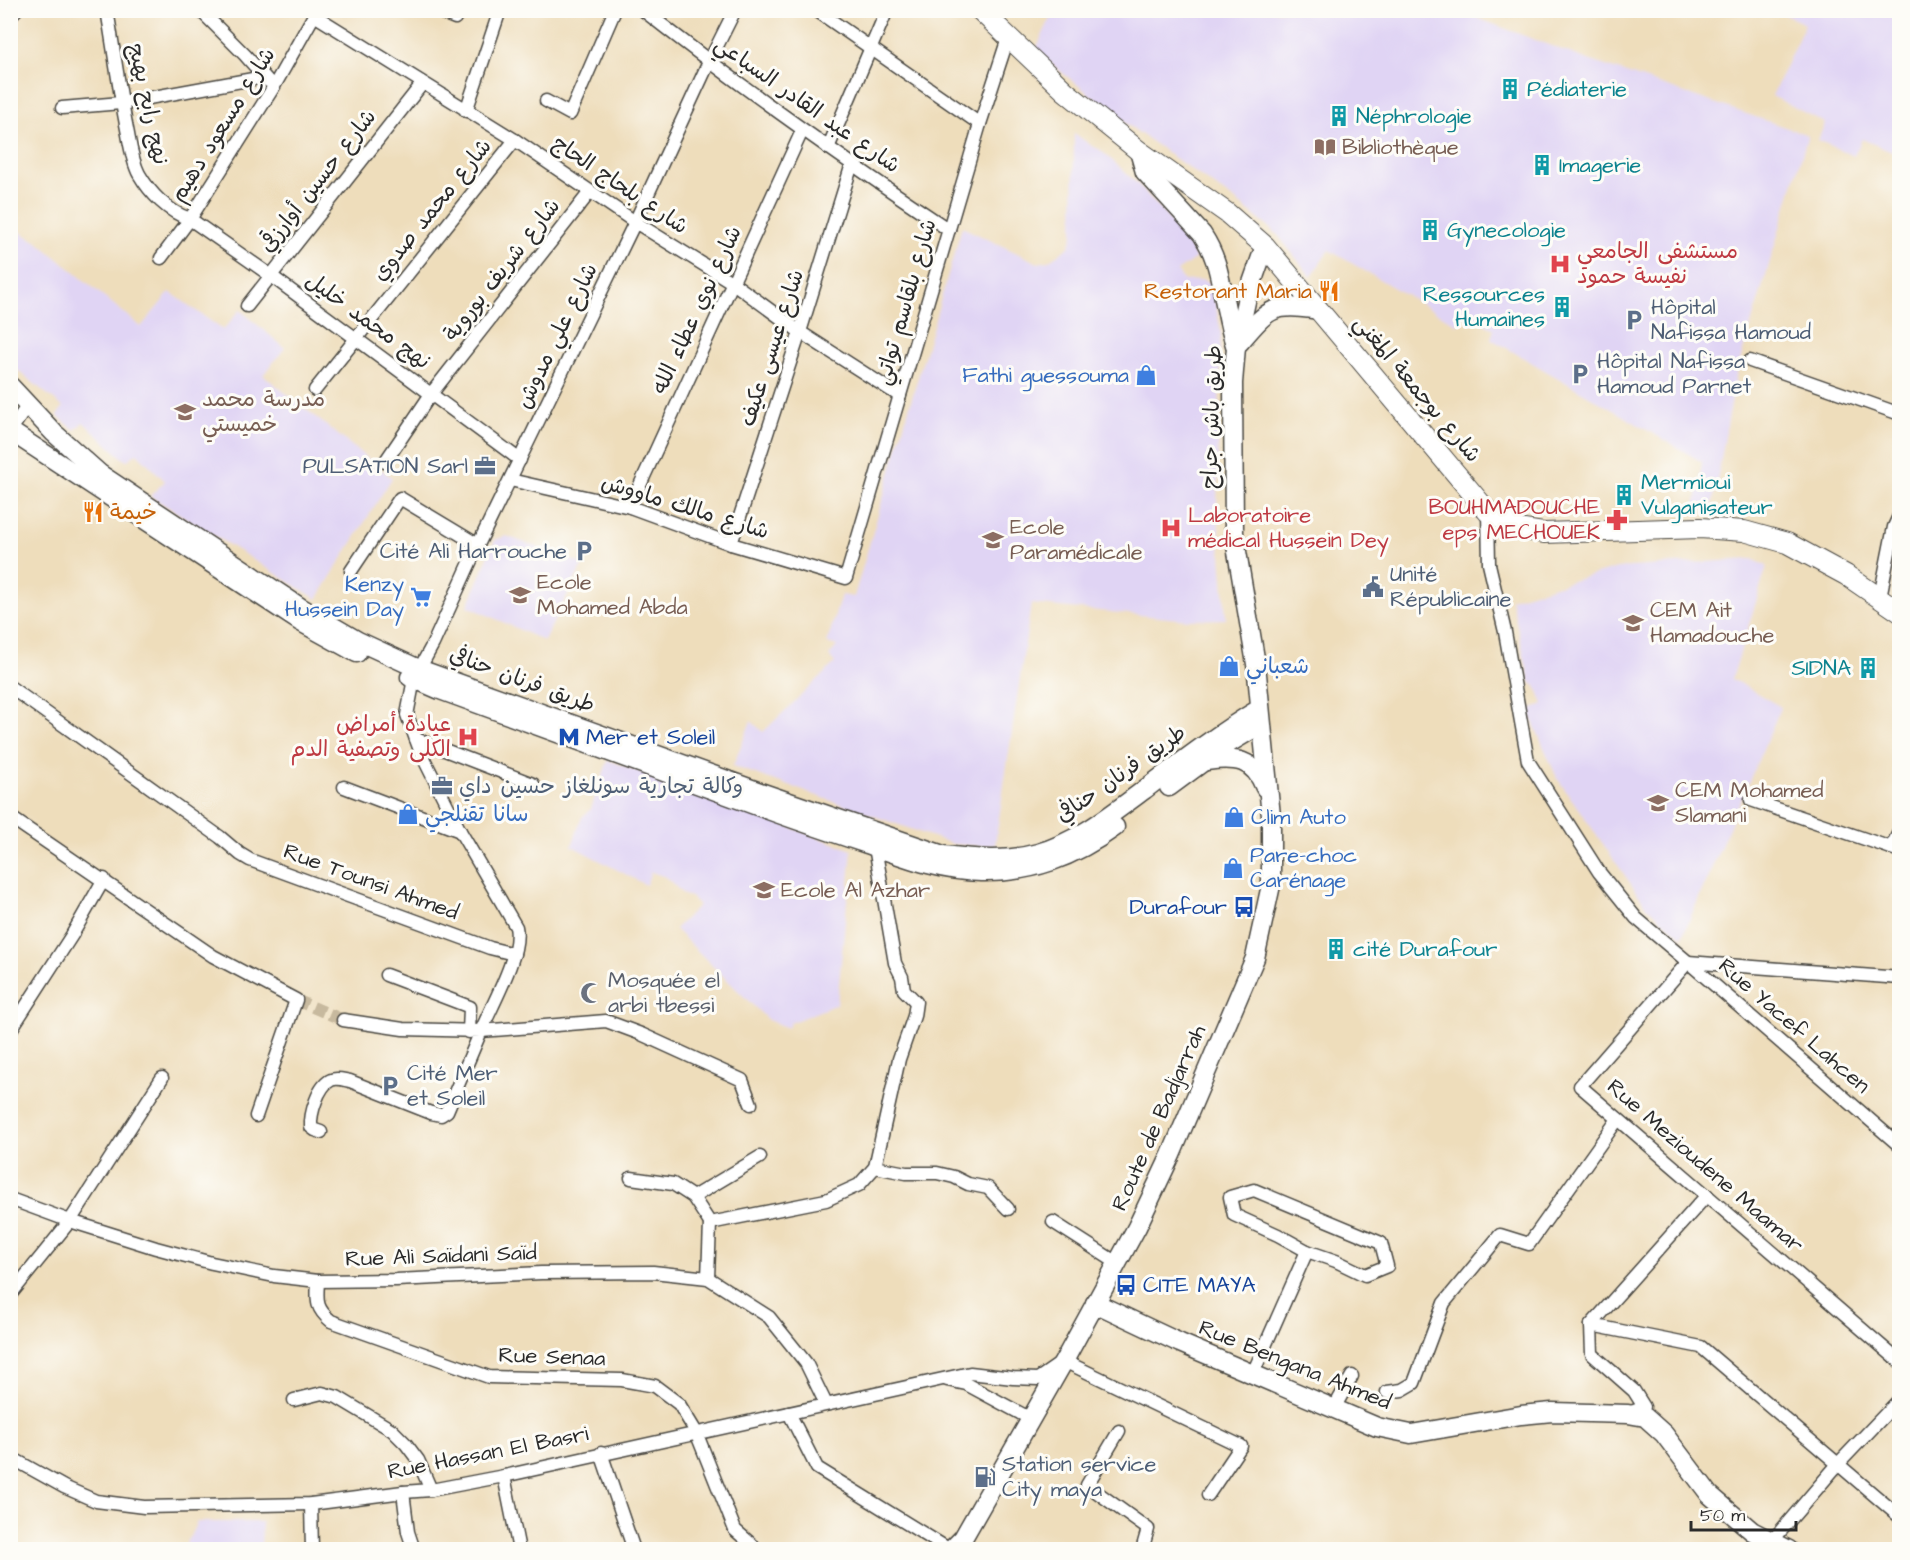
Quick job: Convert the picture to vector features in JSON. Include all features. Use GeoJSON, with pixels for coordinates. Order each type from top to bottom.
{"type":"FeatureCollection","features":[{"type":"Feature","properties":{"kind":"main road","name":"شارع بوجمعة المغني"},"geometry":{"type":"LineString","coordinates":[[980,10],[1065,91],[1139,151],[1227,213],[1265,246],[1488,512],[1519,529],[1544,533],[1700,528],[1744,531],[1786,543],[1846,575],[1899,612]]}},
{"type":"Feature","properties":{"kind":"main road"},"geometry":{"type":"LineString","coordinates":[[1139,151],[1145,172],[1202,234],[1212,250],[1219,268],[1236,347]]}},
{"type":"Feature","properties":{"kind":"main road","name":"طريق باش جراح"},"geometry":{"type":"LineString","coordinates":[[1256,664],[1234,534],[1233,383],[1236,347],[1247,297],[1265,246]]}},
{"type":"Feature","properties":{"kind":"main road"},"geometry":{"type":"LineString","coordinates":[[1236,347],[1264,315],[1274,309],[1285,306],[1319,310]]}},
{"type":"Feature","properties":{"kind":"main road","name":"طريق فرنان حنافي"},"geometry":{"type":"LineString","coordinates":[[10,386],[54,434],[100,474],[300,607],[416,674],[547,729],[875,847],[947,869],[998,872],[1040,865],[1063,858],[1092,843],[1242,734],[1260,717]]}},
{"type":"Feature","properties":{"kind":"main road","name":"طريق فرنان حنافي"},"geometry":{"type":"LineString","coordinates":[[10,431],[299,621],[357,653],[943,855],[966,858],[1011,858],[1038,853],[1065,843],[1092,828],[1226,729],[1260,717]]}},
{"type":"Feature","properties":{"kind":"main road","name":"Route de Badjarrah"},"geometry":{"type":"LineString","coordinates":[[950,1550],[963,1538],[1117,1263],[1171,1155],[1255,958],[1271,885],[1270,801],[1256,664]]}},
{"type":"Feature","properties":{"kind":"main road"},"geometry":{"type":"LineString","coordinates":[[1226,729],[1257,686]]}},
{"type":"Feature","properties":{"kind":"main road"},"geometry":{"type":"LineString","coordinates":[[1204,761],[1229,758],[1249,764],[1261,777],[1270,801]]}},
{"type":"Feature","properties":{"kind":"main road","name":"Rue Bengana Ahmed"},"geometry":{"type":"LineString","coordinates":[[1095,1303],[1180,1343],[1377,1428],[1411,1434],[1521,1415],[1552,1412],[1628,1413],[1645,1418],[1664,1434],[1710,1495],[1752,1531],[1789,1550]]}},
{"type":"Feature","properties":{"kind":"street"},"geometry":{"type":"LineString","coordinates":[[10,16],[16,10]]}},
{"type":"Feature","properties":{"kind":"street","name":"نهج رابح بهيج"},"geometry":{"type":"LineString","coordinates":[[108,10],[121,103],[138,172],[150,190],[162,202],[181,216],[190,219]]}},
{"type":"Feature","properties":{"kind":"street"},"geometry":{"type":"LineString","coordinates":[[200,10],[245,55],[273,88]]}},
{"type":"Feature","properties":{"kind":"street"},"geometry":{"type":"LineString","coordinates":[[435,10],[455,18],[458,10]]}},
{"type":"Feature","properties":{"kind":"street"},"geometry":{"type":"LineString","coordinates":[[466,111],[500,10]]}},
{"type":"Feature","properties":{"kind":"street"},"geometry":{"type":"LineString","coordinates":[[546,100],[570,114],[615,10]]}},
{"type":"Feature","properties":{"kind":"street","name":"شارع عبد القادر السباعي"},"geometry":{"type":"LineString","coordinates":[[643,10],[802,131],[949,230]]}},
{"type":"Feature","properties":{"kind":"street","name":"شارع علي مدوش"},"geometry":{"type":"LineString","coordinates":[[514,954],[518,935],[516,927],[460,831],[407,715],[416,674],[433,644],[478,545],[735,10]]}},
{"type":"Feature","properties":{"kind":"street"},"geometry":{"type":"LineString","coordinates":[[816,10],[980,124]]}},
{"type":"Feature","properties":{"kind":"street"},"geometry":{"type":"LineString","coordinates":[[828,148],[887,10]]}},
{"type":"Feature","properties":{"kind":"street","name":"شارع بلحاج الحاج"},"geometry":{"type":"LineString","coordinates":[[315,13],[422,84],[515,140],[635,222],[733,283],[800,332],[900,396]]}},
{"type":"Feature","properties":{"kind":"street","name":"شارع مسعود دهيم"},"geometry":{"type":"LineString","coordinates":[[161,258],[190,219],[273,88],[315,13]]}},
{"type":"Feature","properties":{"kind":"street","name":"شارع بلقاسم تواتي"},"geometry":{"type":"LineString","coordinates":[[846,578],[980,124],[1008,38]]}},
{"type":"Feature","properties":{"kind":"street"},"geometry":{"type":"LineString","coordinates":[[62,108],[121,103],[264,77]]}},
{"type":"Feature","properties":{"kind":"street","name":"شارع حسين أوارزقي"},"geometry":{"type":"LineString","coordinates":[[247,306],[422,84]]}},
{"type":"Feature","properties":{"kind":"street","name":"شارع نوي عطاء الله"},"geometry":{"type":"LineString","coordinates":[[630,507],[802,131]]}},
{"type":"Feature","properties":{"kind":"street","name":"شارع محمد صدوي"},"geometry":{"type":"LineString","coordinates":[[315,390],[515,140]]}},
{"type":"Feature","properties":{"kind":"street","name":"شارع عيسى عكيف"},"geometry":{"type":"LineString","coordinates":[[730,544],[800,332],[852,164]]}},
{"type":"Feature","properties":{"kind":"street","name":"شارع شريف بوروية"},"geometry":{"type":"LineString","coordinates":[[385,462],[431,394],[590,192]]}},
{"type":"Feature","properties":{"kind":"street","name":"نهج محمد خليل"},"geometry":{"type":"LineString","coordinates":[[190,219],[270,275],[520,460]]}},
{"type":"Feature","properties":{"kind":"street"},"geometry":{"type":"LineString","coordinates":[[1750,361],[1899,414]]}},
{"type":"Feature","properties":{"kind":"street"},"geometry":{"type":"LineString","coordinates":[[10,431],[28,405]]}},
{"type":"Feature","properties":{"kind":"street","name":"شارع مالك ماووش"},"geometry":{"type":"LineString","coordinates":[[510,480],[630,507],[730,544],[846,578]]}},
{"type":"Feature","properties":{"kind":"street"},"geometry":{"type":"LineString","coordinates":[[351,571],[400,498],[478,545]]}},
{"type":"Feature","properties":{"kind":"street","name":"Rue Yacef Lahcen"},"geometry":{"type":"LineString","coordinates":[[1488,512],[1489,564],[1505,632],[1528,761],[1599,872],[1635,918],[1899,1146]]}},
{"type":"Feature","properties":{"kind":"street"},"geometry":{"type":"LineString","coordinates":[[1880,597],[1894,527],[1899,514]]}},
{"type":"Feature","properties":{"kind":"street","name":"Rue Tounsi Ahmed"},"geometry":{"type":"LineString","coordinates":[[10,687],[220,837],[240,854],[260,865],[490,948],[514,954]]}},
{"type":"Feature","properties":{"kind":"street"},"geometry":{"type":"LineString","coordinates":[[416,739],[533,784]]}},
{"type":"Feature","properties":{"kind":"street"},"geometry":{"type":"LineString","coordinates":[[344,787],[460,831]]}},
{"type":"Feature","properties":{"kind":"street"},"geometry":{"type":"LineString","coordinates":[[1751,800],[1895,849],[1899,830]]}},
{"type":"Feature","properties":{"kind":"street"},"geometry":{"type":"LineString","coordinates":[[10,817],[104,879],[213,956],[296,1000],[256,1116]]}},
{"type":"Feature","properties":{"kind":"street"},"geometry":{"type":"LineString","coordinates":[[710,1223],[826,1200],[859,1185],[875,1167],[899,1059],[914,1016],[916,1002],[904,990],[902,977],[895,963],[875,847]]}},
{"type":"Feature","properties":{"kind":"street"},"geometry":{"type":"LineString","coordinates":[[10,1031],[15,1014],[72,935],[104,879]]}},
{"type":"Feature","properties":{"kind":"street"},"geometry":{"type":"LineString","coordinates":[[321,1132],[311,1127],[311,1114],[315,1101],[326,1084],[336,1078],[350,1081],[431,1113],[441,1115],[447,1111],[475,1032],[514,954]]}},
{"type":"Feature","properties":{"kind":"street"},"geometry":{"type":"LineString","coordinates":[[1688,962],[1899,978]]}},
{"type":"Feature","properties":{"kind":"street","name":"Rue Mezioudene Maamar"},"geometry":{"type":"LineString","coordinates":[[1688,962],[1580,1086],[1899,1362]]}},
{"type":"Feature","properties":{"kind":"street"},"geometry":{"type":"LineString","coordinates":[[386,975],[470,1007],[475,1032]]}},
{"type":"Feature","properties":{"kind":"street"},"geometry":{"type":"LineString","coordinates":[[343,1020],[403,1029],[475,1032],[606,1021],[641,1034],[742,1080],[751,1104]]}},
{"type":"Feature","properties":{"kind":"street"},"geometry":{"type":"LineString","coordinates":[[10,1295],[70,1221],[162,1078]]}},
{"type":"Feature","properties":{"kind":"street"},"geometry":{"type":"LineString","coordinates":[[1388,1392],[1402,1390],[1414,1383],[1444,1303],[1500,1235],[1528,1244],[1618,1119]]}},
{"type":"Feature","properties":{"kind":"street"},"geometry":{"type":"LineString","coordinates":[[693,1197],[760,1156]]}},
{"type":"Feature","properties":{"kind":"street"},"geometry":{"type":"LineString","coordinates":[[875,1167],[906,1173],[937,1173],[954,1177],[968,1184],[988,1188],[1008,1209]]}},
{"type":"Feature","properties":{"kind":"street"},"geometry":{"type":"LineString","coordinates":[[631,1178],[673,1184],[693,1197],[710,1223],[708,1278]]}},
{"type":"Feature","properties":{"kind":"street"},"geometry":{"type":"LineString","coordinates":[[1254,1190],[1380,1243],[1386,1266],[1365,1275],[1336,1261],[1307,1251],[1234,1215],[1230,1197],[1254,1190]]}},
{"type":"Feature","properties":{"kind":"street"},"geometry":{"type":"LineString","coordinates":[[1628,1413],[1644,1407],[1634,1391],[1592,1354],[1592,1325],[1707,1195]]}},
{"type":"Feature","properties":{"kind":"street","name":"Rue Ali Saïdani Saïd"},"geometry":{"type":"LineString","coordinates":[[10,1199],[70,1221],[212,1263],[274,1276],[318,1281],[541,1273],[654,1272],[708,1278],[769,1317],[806,1363],[826,1404]]}},
{"type":"Feature","properties":{"kind":"street"},"geometry":{"type":"LineString","coordinates":[[1053,1222],[1117,1263]]}},
{"type":"Feature","properties":{"kind":"street"},"geometry":{"type":"LineString","coordinates":[[1253,1374],[1307,1251]]}},
{"type":"Feature","properties":{"kind":"street","name":"Rue Senaa"},"geometry":{"type":"LineString","coordinates":[[318,1281],[317,1302],[320,1310],[331,1321],[489,1377],[622,1380],[655,1386],[679,1404],[696,1432],[735,1530],[758,1550]]}},
{"type":"Feature","properties":{"kind":"street"},"geometry":{"type":"LineString","coordinates":[[1592,1325],[1701,1347],[1839,1463],[1899,1517]]}},
{"type":"Feature","properties":{"kind":"street"},"geometry":{"type":"LineString","coordinates":[[1064,1361],[1241,1446],[1208,1496]]}},
{"type":"Feature","properties":{"kind":"street","name":"Rue Hassan El Basri"},"geometry":{"type":"LineString","coordinates":[[10,1456],[64,1487],[109,1504],[144,1507],[311,1504],[431,1490],[504,1476],[970,1373],[1038,1379],[1064,1361]]}},
{"type":"Feature","properties":{"kind":"street"},"geometry":{"type":"LineString","coordinates":[[1333,1410],[1352,1376]]}},
{"type":"Feature","properties":{"kind":"street","name":"Rue Hassan El Basri"},"geometry":{"type":"LineString","coordinates":[[942,1380],[966,1384],[1031,1419]]}},
{"type":"Feature","properties":{"kind":"street"},"geometry":{"type":"LineString","coordinates":[[294,1400],[322,1393],[337,1397],[392,1430],[418,1460],[431,1490]]}},
{"type":"Feature","properties":{"kind":"street"},"geometry":{"type":"LineString","coordinates":[[1772,1541],[1839,1463],[1899,1399]]}},
{"type":"Feature","properties":{"kind":"street"},"geometry":{"type":"LineString","coordinates":[[789,1413],[817,1468],[950,1550]]}},
{"type":"Feature","properties":{"kind":"street"},"geometry":{"type":"LineString","coordinates":[[1119,1431],[1087,1485],[1148,1529],[1142,1550]]}},
{"type":"Feature","properties":{"kind":"street"},"geometry":{"type":"LineString","coordinates":[[601,1453],[634,1550]]}},
{"type":"Feature","properties":{"kind":"street"},"geometry":{"type":"LineString","coordinates":[[504,1476],[519,1550]]}},
{"type":"Feature","properties":{"kind":"street"},"geometry":{"type":"LineString","coordinates":[[403,1492],[408,1532],[414,1550]]}},
{"type":"Feature","properties":{"kind":"street"},"geometry":{"type":"LineString","coordinates":[[311,1504],[312,1550]]}},
{"type":"Feature","properties":{"kind":"shaded area","name":"مستشفى الجامعي نفيسة حمود"},"geometry":{"type":"Polygon","coordinates":[[[1054,11],[1479,11],[1477,18],[1588,60],[1808,135],[1737,371],[1712,508],[1695,508],[1702,462],[1491,339],[1494,329],[1464,313],[1458,325],[1329,250],[1311,277],[1277,234],[1236,201],[1128,125],[1035,51],[1054,11]]]}},
{"type":"Feature","properties":{"kind":"shaded area"},"geometry":{"type":"Polygon","coordinates":[[[1777,11],[1899,11],[1899,155],[1862,139],[1854,156],[1818,140],[1825,123],[1772,96],[1805,24],[1777,11]]]}},
{"type":"Feature","properties":{"kind":"shaded area","name":"Ecole Paramédicale"},"geometry":{"type":"Polygon","coordinates":[[[1074,133],[1099,149],[1139,185],[1185,237],[1196,258],[1177,271],[1184,281],[1203,280],[1212,285],[1221,332],[1217,504],[1226,619],[1188,620],[1031,604],[995,845],[953,844],[733,766],[751,721],[763,732],[835,663],[829,656],[837,646],[827,643],[841,595],[854,597],[962,227],[1038,263],[1048,261],[1069,247],[1073,235],[1074,133]]]}},
{"type":"Feature","properties":{"kind":"shaded area","name":"مدرسة محمد خميستي"},"geometry":{"type":"Polygon","coordinates":[[[11,226],[40,244],[141,327],[170,292],[223,330],[240,310],[285,348],[263,375],[392,478],[317,599],[150,496],[165,481],[137,453],[126,461],[83,422],[75,430],[57,416],[63,407],[11,365],[11,226]]]}},
{"type":"Feature","properties":{"kind":"shaded area","name":"Ecole Mohamed Abda"},"geometry":{"type":"Polygon","coordinates":[[[506,536],[583,564],[544,641],[468,606],[495,540],[506,536]]]}},
{"type":"Feature","properties":{"kind":"shaded area","name":"CEM Mohamed Slamani"},"geometry":{"type":"Polygon","coordinates":[[[1752,559],[1767,566],[1732,679],[1781,707],[1682,937],[1647,907],[1557,778],[1528,710],[1543,704],[1536,686],[1530,682],[1511,599],[1617,568],[1752,559]]]}},
{"type":"Feature","properties":{"kind":"shaded area","name":"Ecole Al Azhar"},"geometry":{"type":"Polygon","coordinates":[[[608,760],[852,850],[837,1004],[790,1023],[788,1028],[768,1020],[675,929],[699,905],[691,897],[684,895],[666,877],[651,872],[646,885],[572,846],[582,817],[591,809],[608,760]]]}},
{"type":"Feature","properties":{"kind":"shaded area"},"geometry":{"type":"Polygon","coordinates":[[[197,1522],[262,1522],[261,1549],[184,1549],[197,1522]]]}},
{"type":"Feature","properties":{"kind":"tunnel"},"geometry":{"type":"LineString","coordinates":[[296,1000],[343,1020]]}},
{"type":"Feature","properties":{"kind":"place","name":"Pédiaterie"},"geometry":{"type":"Point","coordinates":[1510,89]}},
{"type":"Feature","properties":{"kind":"place","name":"Néphrologie"},"geometry":{"type":"Point","coordinates":[1339,116]}},
{"type":"Feature","properties":{"kind":"place","name":"Bibliothèque"},"geometry":{"type":"Point","coordinates":[1325,147]}},
{"type":"Feature","properties":{"kind":"place","name":"Imagerie"},"geometry":{"type":"Point","coordinates":[1542,165]}},
{"type":"Feature","properties":{"kind":"place","name":"Gynecologie"},"geometry":{"type":"Point","coordinates":[1430,230]}},
{"type":"Feature","properties":{"kind":"place","name":"مستشفى الجامعي نفيسة حمود"},"geometry":{"type":"Point","coordinates":[1560,264]}},
{"type":"Feature","properties":{"kind":"place","name":"Restorant Maria"},"geometry":{"type":"Point","coordinates":[1329,291]}},
{"type":"Feature","properties":{"kind":"place","name":"Ressources Humaines"},"geometry":{"type":"Point","coordinates":[1562,307]}},
{"type":"Feature","properties":{"kind":"place","name":"Hôpital Nafissa Hamoud"},"geometry":{"type":"Point","coordinates":[1634,320]}},
{"type":"Feature","properties":{"kind":"place","name":"Hôpital Nafissa Hamoud Parnet"},"geometry":{"type":"Point","coordinates":[1580,374]}},
{"type":"Feature","properties":{"kind":"place","name":"Fathi guessouma"},"geometry":{"type":"Point","coordinates":[1146,375]}},
{"type":"Feature","properties":{"kind":"place","name":"مدرسة محمد خميستي"},"geometry":{"type":"Point","coordinates":[185,412]}},
{"type":"Feature","properties":{"kind":"place","name":"PULSATION Sarl"},"geometry":{"type":"Point","coordinates":[485,466]}},
{"type":"Feature","properties":{"kind":"place","name":"Mermioui Vulganisateur"},"geometry":{"type":"Point","coordinates":[1624,495]}},
{"type":"Feature","properties":{"kind":"place","name":"خيمة"},"geometry":{"type":"Point","coordinates":[93,512]}},
{"type":"Feature","properties":{"kind":"place","name":"BOUHMADOUCHE eps MECHOUEK"},"geometry":{"type":"Point","coordinates":[1617,520]}},
{"type":"Feature","properties":{"kind":"place","name":"Laboratoire médical Hussein Dey"},"geometry":{"type":"Point","coordinates":[1171,528]}},
{"type":"Feature","properties":{"kind":"place","name":"Ecole Paramédicale"},"geometry":{"type":"Point","coordinates":[993,540]}},
{"type":"Feature","properties":{"kind":"place","name":"Cité Ali Harrouche"},"geometry":{"type":"Point","coordinates":[584,551]}},
{"type":"Feature","properties":{"kind":"place","name":"Unité Républicaine"},"geometry":{"type":"Point","coordinates":[1373,587]}},
{"type":"Feature","properties":{"kind":"place","name":"Ecole Mohamed Abda"},"geometry":{"type":"Point","coordinates":[520,595]}},
{"type":"Feature","properties":{"kind":"place","name":"Kenzy Hussein Day"},"geometry":{"type":"Point","coordinates":[421,597]}},
{"type":"Feature","properties":{"kind":"place","name":"CEM Ait Hamadouche"},"geometry":{"type":"Point","coordinates":[1633,623]}},
{"type":"Feature","properties":{"kind":"place","name":"شعباني"},"geometry":{"type":"Point","coordinates":[1229,666]}},
{"type":"Feature","properties":{"kind":"place","name":"SIDNA"},"geometry":{"type":"Point","coordinates":[1868,668]}},
{"type":"Feature","properties":{"kind":"place","name":"عيادة أمراض الكلى وتصفية الدم"},"geometry":{"type":"Point","coordinates":[468,737]}},
{"type":"Feature","properties":{"kind":"place","name":"Mer et Soleil"},"geometry":{"type":"Point","coordinates":[569,737]}},
{"type":"Feature","properties":{"kind":"place","name":"وكالة تجارية سونلغاز حسين داي"},"geometry":{"type":"Point","coordinates":[442,786]}},
{"type":"Feature","properties":{"kind":"place","name":"CEM Mohamed Slamani"},"geometry":{"type":"Point","coordinates":[1658,803]}},
{"type":"Feature","properties":{"kind":"place","name":"سانا تقنلجي"},"geometry":{"type":"Point","coordinates":[408,814]}},
{"type":"Feature","properties":{"kind":"place","name":"Clim Auto"},"geometry":{"type":"Point","coordinates":[1234,817]}},
{"type":"Feature","properties":{"kind":"place","name":"Pare-choc Carénage"},"geometry":{"type":"Point","coordinates":[1233,868]}},
{"type":"Feature","properties":{"kind":"place","name":"Ecole Al Azhar"},"geometry":{"type":"Point","coordinates":[764,890]}},
{"type":"Feature","properties":{"kind":"place","name":"Durafour"},"geometry":{"type":"Point","coordinates":[1244,907]}},
{"type":"Feature","properties":{"kind":"place","name":"cité Durafour"},"geometry":{"type":"Point","coordinates":[1336,949]}},
{"type":"Feature","properties":{"kind":"place","name":"Mosquée el arbi tbessi"},"geometry":{"type":"Point","coordinates":[591,993]}},
{"type":"Feature","properties":{"kind":"place","name":"Cité Mer et Soleil"},"geometry":{"type":"Point","coordinates":[390,1086]}},
{"type":"Feature","properties":{"kind":"place","name":"CITE MAYA"},"geometry":{"type":"Point","coordinates":[1126,1285]}},
{"type":"Feature","properties":{"kind":"place","name":"Station service City maya"},"geometry":{"type":"Point","coordinates":[985,1477]}}]}
